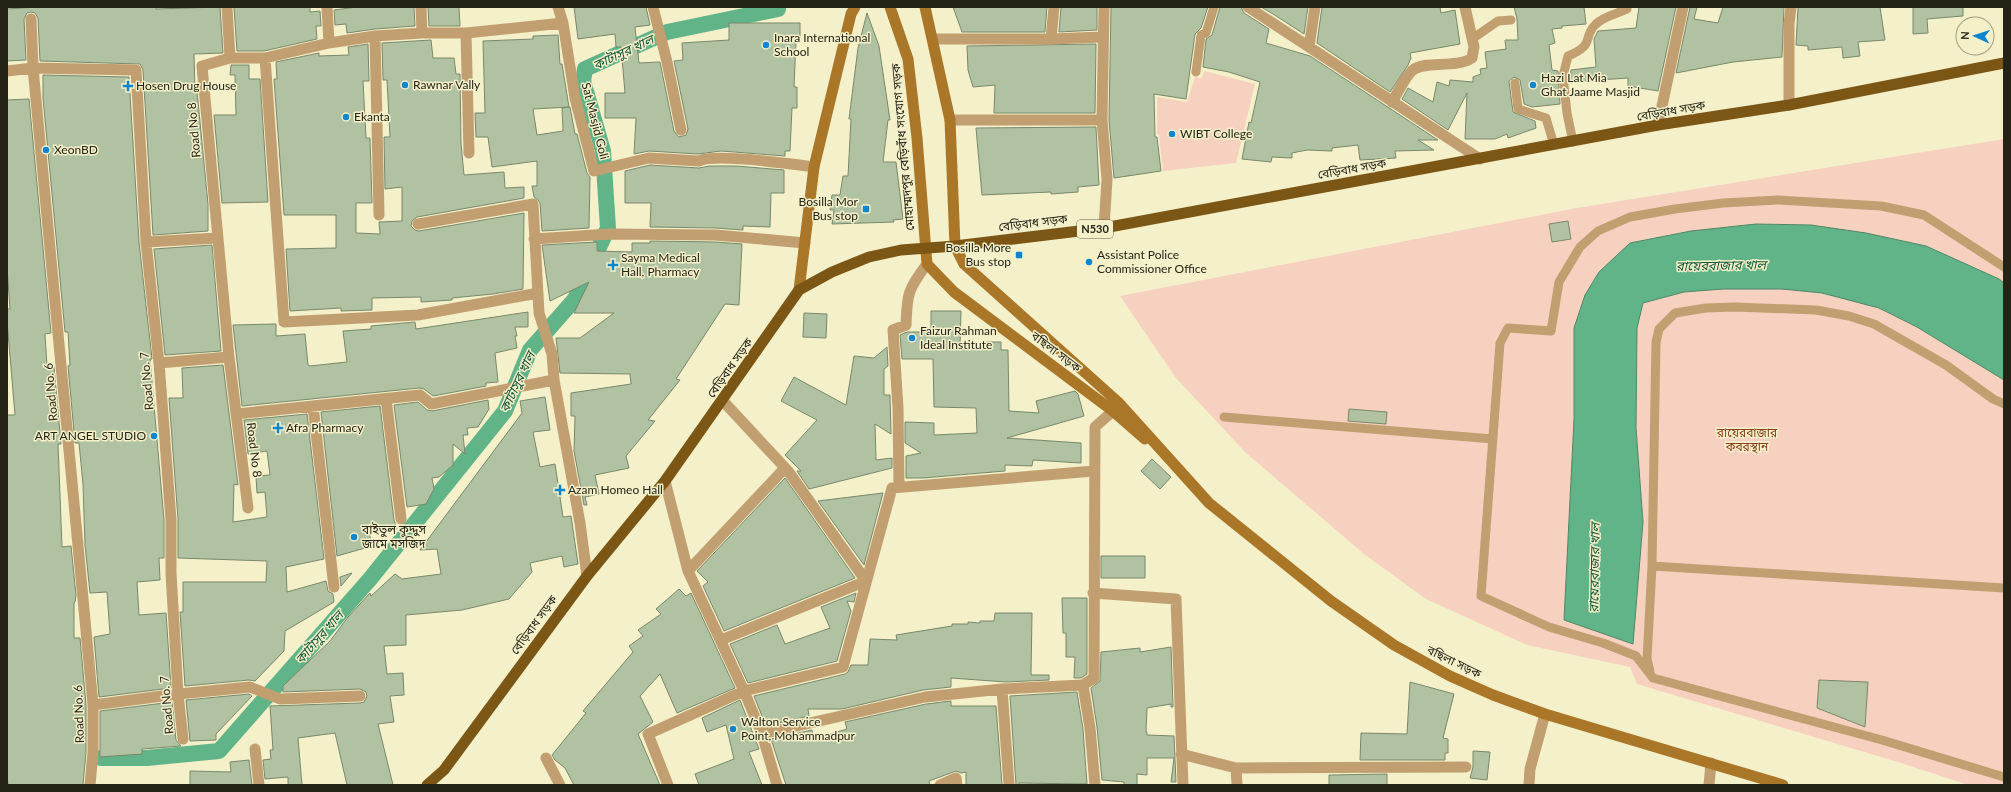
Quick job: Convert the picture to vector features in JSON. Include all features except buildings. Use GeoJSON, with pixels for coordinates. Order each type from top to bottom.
{"type":"FeatureCollection","features":[{"type":"Feature","properties":{"kind":"highway","name":"বেড়িবাধ সড়ক"},"geometry":{"type":"LineString","coordinates":[[427,785],[444,770],[587,576],[665,481],[723,401],[799,290],[832,272],[869,257],[901,250],[925,247],[955,246],[1104,228],[1658,125],[1789,105],[2004,63]]}},
{"type":"Feature","properties":{"kind":"main road"},"geometry":{"type":"LineString","coordinates":[[799,290],[814,166],[851,14],[855,7]]}},
{"type":"Feature","properties":{"kind":"main road","name":"মোহাম্মদপুর বেড়িবাঁধ সংযোগ সড়ক"},"geometry":{"type":"LineString","coordinates":[[890,7],[908,59],[917,138],[927,264]]}},
{"type":"Feature","properties":{"kind":"main road"},"geometry":{"type":"LineString","coordinates":[[925,7],[950,120],[955,246]]}},
{"type":"Feature","properties":{"kind":"main road","name":"বছিলা সড়ক"},"geometry":{"type":"LineString","coordinates":[[955,246],[964,264],[1134,418],[1170,461],[1209,503],[1331,601],[1394,645],[1450,676],[1494,695],[1545,714],[1711,762],[1783,785]]}},
{"type":"Feature","properties":{"kind":"main road","name":"বছিলা সড়ক"},"geometry":{"type":"LineString","coordinates":[[927,264],[954,292],[1113,411],[1170,461]]}},
{"type":"Feature","properties":{"kind":"street"},"geometry":{"type":"LineString","coordinates":[[227,7],[230,58]]}},
{"type":"Feature","properties":{"kind":"street"},"geometry":{"type":"LineString","coordinates":[[326,7],[329,43]]}},
{"type":"Feature","properties":{"kind":"street"},"geometry":{"type":"LineString","coordinates":[[421,7],[422,32]]}},
{"type":"Feature","properties":{"kind":"street","name":"Sat Masjid Goli"},"geometry":{"type":"LineString","coordinates":[[558,7],[563,23],[575,98],[594,171],[649,158],[699,161],[705,158],[814,166]]}},
{"type":"Feature","properties":{"kind":"street"},"geometry":{"type":"LineString","coordinates":[[653,7],[659,36],[667,62],[681,130]]}},
{"type":"Feature","properties":{"kind":"street"},"geometry":{"type":"LineString","coordinates":[[1051,39],[1054,7]]}},
{"type":"Feature","properties":{"kind":"street"},"geometry":{"type":"LineString","coordinates":[[1104,7],[1102,120],[1106,179],[1104,228]]}},
{"type":"Feature","properties":{"kind":"street"},"geometry":{"type":"LineString","coordinates":[[1248,7],[1480,159]]}},
{"type":"Feature","properties":{"kind":"street"},"geometry":{"type":"LineString","coordinates":[[1309,47],[1315,7]]}},
{"type":"Feature","properties":{"kind":"street"},"geometry":{"type":"LineString","coordinates":[[1392,102],[1413,70],[1420,67],[1461,63],[1472,58],[1474,54],[1472,39],[1465,7]]}},
{"type":"Feature","properties":{"kind":"street"},"geometry":{"type":"LineString","coordinates":[[1658,125],[1683,7]]}},
{"type":"Feature","properties":{"kind":"street"},"geometry":{"type":"LineString","coordinates":[[1789,105],[1791,7]]}},
{"type":"Feature","properties":{"kind":"street","name":"Road No. 6"},"geometry":{"type":"LineString","coordinates":[[31,19],[33,68],[93,705],[93,752],[90,785]]}},
{"type":"Feature","properties":{"kind":"street","name":"Road No 8"},"geometry":{"type":"LineString","coordinates":[[248,508],[216,238],[202,66],[230,58],[265,58],[329,43],[375,36],[422,32],[466,33],[563,23]]}},
{"type":"Feature","properties":{"kind":"street"},"geometry":{"type":"LineString","coordinates":[[466,33],[469,154]]}},
{"type":"Feature","properties":{"kind":"street"},"geometry":{"type":"LineString","coordinates":[[375,36],[380,215]]}},
{"type":"Feature","properties":{"kind":"street"},"geometry":{"type":"LineString","coordinates":[[933,39],[1051,39],[1103,37]]}},
{"type":"Feature","properties":{"kind":"street"},"geometry":{"type":"LineString","coordinates":[[265,58],[284,322],[418,315],[538,293]]}},
{"type":"Feature","properties":{"kind":"street"},"geometry":{"type":"LineString","coordinates":[[7,71],[33,68]]}},
{"type":"Feature","properties":{"kind":"street","name":"Road No. 7"},"geometry":{"type":"LineString","coordinates":[[33,68],[136,70],[146,242],[159,363],[171,520],[171,573],[178,694],[183,739]]}},
{"type":"Feature","properties":{"kind":"street"},"geometry":{"type":"LineString","coordinates":[[950,120],[1102,120]]}},
{"type":"Feature","properties":{"kind":"street"},"geometry":{"type":"LineString","coordinates":[[418,224],[532,204],[539,313],[552,354],[554,380],[587,576]]}},
{"type":"Feature","properties":{"kind":"street"},"geometry":{"type":"LineString","coordinates":[[534,239],[610,234],[716,235],[805,243]]}},
{"type":"Feature","properties":{"kind":"street"},"geometry":{"type":"LineString","coordinates":[[146,242],[216,238]]}},
{"type":"Feature","properties":{"kind":"street"},"geometry":{"type":"LineString","coordinates":[[899,487],[898,408],[893,330],[906,324],[906,298],[914,281],[927,264]]}},
{"type":"Feature","properties":{"kind":"street"},"geometry":{"type":"LineString","coordinates":[[159,363],[229,357]]}},
{"type":"Feature","properties":{"kind":"street"},"geometry":{"type":"LineString","coordinates":[[236,414],[420,395],[431,404],[554,380]]}},
{"type":"Feature","properties":{"kind":"street"},"geometry":{"type":"LineString","coordinates":[[386,399],[401,519]]}},
{"type":"Feature","properties":{"kind":"street"},"geometry":{"type":"LineString","coordinates":[[723,401],[785,468],[866,582]]}},
{"type":"Feature","properties":{"kind":"street"},"geometry":{"type":"LineString","coordinates":[[314,406],[334,587]]}},
{"type":"Feature","properties":{"kind":"street"},"geometry":{"type":"LineString","coordinates":[[762,734],[925,697],[1002,689],[1083,685],[1094,678],[1093,593],[1095,427],[1113,411]]}},
{"type":"Feature","properties":{"kind":"street"},"geometry":{"type":"LineString","coordinates":[[688,571],[785,468]]}},
{"type":"Feature","properties":{"kind":"street"},"geometry":{"type":"LineString","coordinates":[[668,785],[648,734],[744,691],[843,667],[892,488],[1094,471]]}},
{"type":"Feature","properties":{"kind":"street"},"geometry":{"type":"LineString","coordinates":[[665,481],[688,571],[721,640],[762,734],[777,785]]}},
{"type":"Feature","properties":{"kind":"street"},"geometry":{"type":"LineString","coordinates":[[721,640],[866,582]]}},
{"type":"Feature","properties":{"kind":"street"},"geometry":{"type":"LineString","coordinates":[[1093,593],[1176,599],[1183,785]]}},
{"type":"Feature","properties":{"kind":"street"},"geometry":{"type":"LineString","coordinates":[[1083,685],[1090,728],[1095,785]]}},
{"type":"Feature","properties":{"kind":"street"},"geometry":{"type":"LineString","coordinates":[[93,705],[178,694],[250,687],[280,699],[360,696]]}},
{"type":"Feature","properties":{"kind":"street"},"geometry":{"type":"LineString","coordinates":[[1002,689],[1010,785]]}},
{"type":"Feature","properties":{"kind":"street"},"geometry":{"type":"LineString","coordinates":[[1529,785],[1530,769],[1545,714]]}},
{"type":"Feature","properties":{"kind":"street"},"geometry":{"type":"LineString","coordinates":[[254,749],[259,785]]}},
{"type":"Feature","properties":{"kind":"street"},"geometry":{"type":"LineString","coordinates":[[1181,754],[1236,768],[1466,768]]}},
{"type":"Feature","properties":{"kind":"street"},"geometry":{"type":"LineString","coordinates":[[546,758],[560,785]]}},
{"type":"Feature","properties":{"kind":"street"},"geometry":{"type":"LineString","coordinates":[[1709,785],[1711,762]]}},
{"type":"Feature","properties":{"kind":"street"},"geometry":{"type":"LineString","coordinates":[[1236,768],[1237,785]]}},
{"type":"Feature","properties":{"kind":"street"},"geometry":{"type":"LineString","coordinates":[[940,785],[956,778],[957,785]]}},
{"type":"Feature","properties":{"kind":"lane"},"geometry":{"type":"LineString","coordinates":[[1196,72],[1201,35],[1206,33],[1214,7]]}},
{"type":"Feature","properties":{"kind":"lane"},"geometry":{"type":"LineString","coordinates":[[1573,142],[1567,113],[1563,76],[1568,56],[1581,51],[1586,45],[1595,25],[1605,18],[1627,8]]}},
{"type":"Feature","properties":{"kind":"lane"},"geometry":{"type":"LineString","coordinates":[[1472,39],[1498,22],[1510,20]]}},
{"type":"Feature","properties":{"kind":"lane"},"geometry":{"type":"LineString","coordinates":[[1515,83],[1518,108],[1546,118],[1554,145]]}},
{"type":"Feature","properties":{"kind":"lane"},"geometry":{"type":"LineString","coordinates":[[2004,267],[1924,215],[1881,206],[1778,200],[1723,203],[1630,217],[1598,231],[1580,247],[1559,282],[1551,331],[1508,328],[1500,343],[1481,596],[1549,626],[1603,643],[1636,656],[1652,678],[1882,740],[2004,777]]}},
{"type":"Feature","properties":{"kind":"lane"},"geometry":{"type":"LineString","coordinates":[[1652,678],[1647,659],[1652,566],[1656,342],[1659,329],[1675,313],[1706,308],[1779,307],[1816,310],[1849,316],[1874,324],[1946,364],[1993,399],[2004,404]]}},
{"type":"Feature","properties":{"kind":"lane"},"geometry":{"type":"LineString","coordinates":[[1224,417],[1493,439]]}},
{"type":"Feature","properties":{"kind":"lane"},"geometry":{"type":"LineString","coordinates":[[1652,566],[2004,588]]}},
{"type":"Feature","properties":{"kind":"green space"},"geometry":{"type":"Polygon","coordinates":[[[1204,71],[1255,84],[1236,163],[1163,171],[1159,135],[1157,134],[1157,97],[1187,102],[1195,77],[1202,78],[1204,71]]]}},
{"type":"Feature","properties":{"kind":"green space","name":"রায়েরবাজার কবরস্থান"},"geometry":{"type":"Polygon","coordinates":[[[2004,139],[2004,785],[1968,785],[1901,763],[1637,684],[1630,667],[1527,645],[1426,599],[1364,554],[1245,452],[1176,378],[1120,296],[1577,208],[2004,139]]]}},
{"type":"Feature","properties":{"kind":"water","name":"রায়েরবাজার খাল"},"geometry":{"type":"Polygon","coordinates":[[[1756,224],[1811,225],[1866,233],[1926,246],[1999,279],[2004,283],[2004,380],[1917,327],[1879,308],[1822,293],[1782,289],[1723,289],[1684,292],[1643,303],[1637,328],[1636,428],[1643,522],[1633,644],[1564,620],[1574,419],[1574,328],[1585,295],[1599,272],[1630,243],[1691,231],[1756,224]]]}},
{"type":"Feature","properties":{"kind":"waterway","name":"কাটাসুর খাল"},"geometry":{"type":"LineString","coordinates":[[101,758],[147,758],[219,751],[370,579],[505,411],[530,350],[575,299],[608,228],[603,151],[583,81],[585,69],[667,32],[778,9]]}},
{"type":"Feature","properties":{"kind":"place","name":"Inara International School"},"geometry":{"type":"Point","coordinates":[766,45]}},
{"type":"Feature","properties":{"kind":"place","name":"Rawnar Vally"},"geometry":{"type":"Point","coordinates":[405,85]}},
{"type":"Feature","properties":{"kind":"place","name":"Hazi Lat Mia Ghat Jaame Masjid"},"geometry":{"type":"Point","coordinates":[1533,85]}},
{"type":"Feature","properties":{"kind":"place","name":"Hosen Drug House"},"geometry":{"type":"Point","coordinates":[128,86]}},
{"type":"Feature","properties":{"kind":"place","name":"Ekanta"},"geometry":{"type":"Point","coordinates":[346,117]}},
{"type":"Feature","properties":{"kind":"place","name":"WIBT College"},"geometry":{"type":"Point","coordinates":[1172,134]}},
{"type":"Feature","properties":{"kind":"place","name":"XeonBD"},"geometry":{"type":"Point","coordinates":[46,150]}},
{"type":"Feature","properties":{"kind":"place","name":"Bosilla Mor Bus stop"},"geometry":{"type":"Point","coordinates":[866,209]}},
{"type":"Feature","properties":{"kind":"place","name":"Bosilla More Bus stop"},"geometry":{"type":"Point","coordinates":[1019,255]}},
{"type":"Feature","properties":{"kind":"place","name":"Assistant Police Commissioner Office"},"geometry":{"type":"Point","coordinates":[1089,262]}},
{"type":"Feature","properties":{"kind":"place","name":"Sayma Medical Hall, Pharmacy"},"geometry":{"type":"Point","coordinates":[613,265]}},
{"type":"Feature","properties":{"kind":"place","name":"Faizur Rahman Ideal Institute"},"geometry":{"type":"Point","coordinates":[912,338]}},
{"type":"Feature","properties":{"kind":"place","name":"Afra Pharmacy"},"geometry":{"type":"Point","coordinates":[278,428]}},
{"type":"Feature","properties":{"kind":"place","name":"ART ANGEL STUDIO"},"geometry":{"type":"Point","coordinates":[154,436]}},
{"type":"Feature","properties":{"kind":"place","name":"Azam Homeo Hall"},"geometry":{"type":"Point","coordinates":[560,490]}},
{"type":"Feature","properties":{"kind":"place","name":"বাইতুল কুদ্দুস জামে মসজিদ"},"geometry":{"type":"Point","coordinates":[354,537]}},
{"type":"Feature","properties":{"kind":"place","name":"Walton Service Point, Mohammadpur"},"geometry":{"type":"Point","coordinates":[733,729]}}]}
